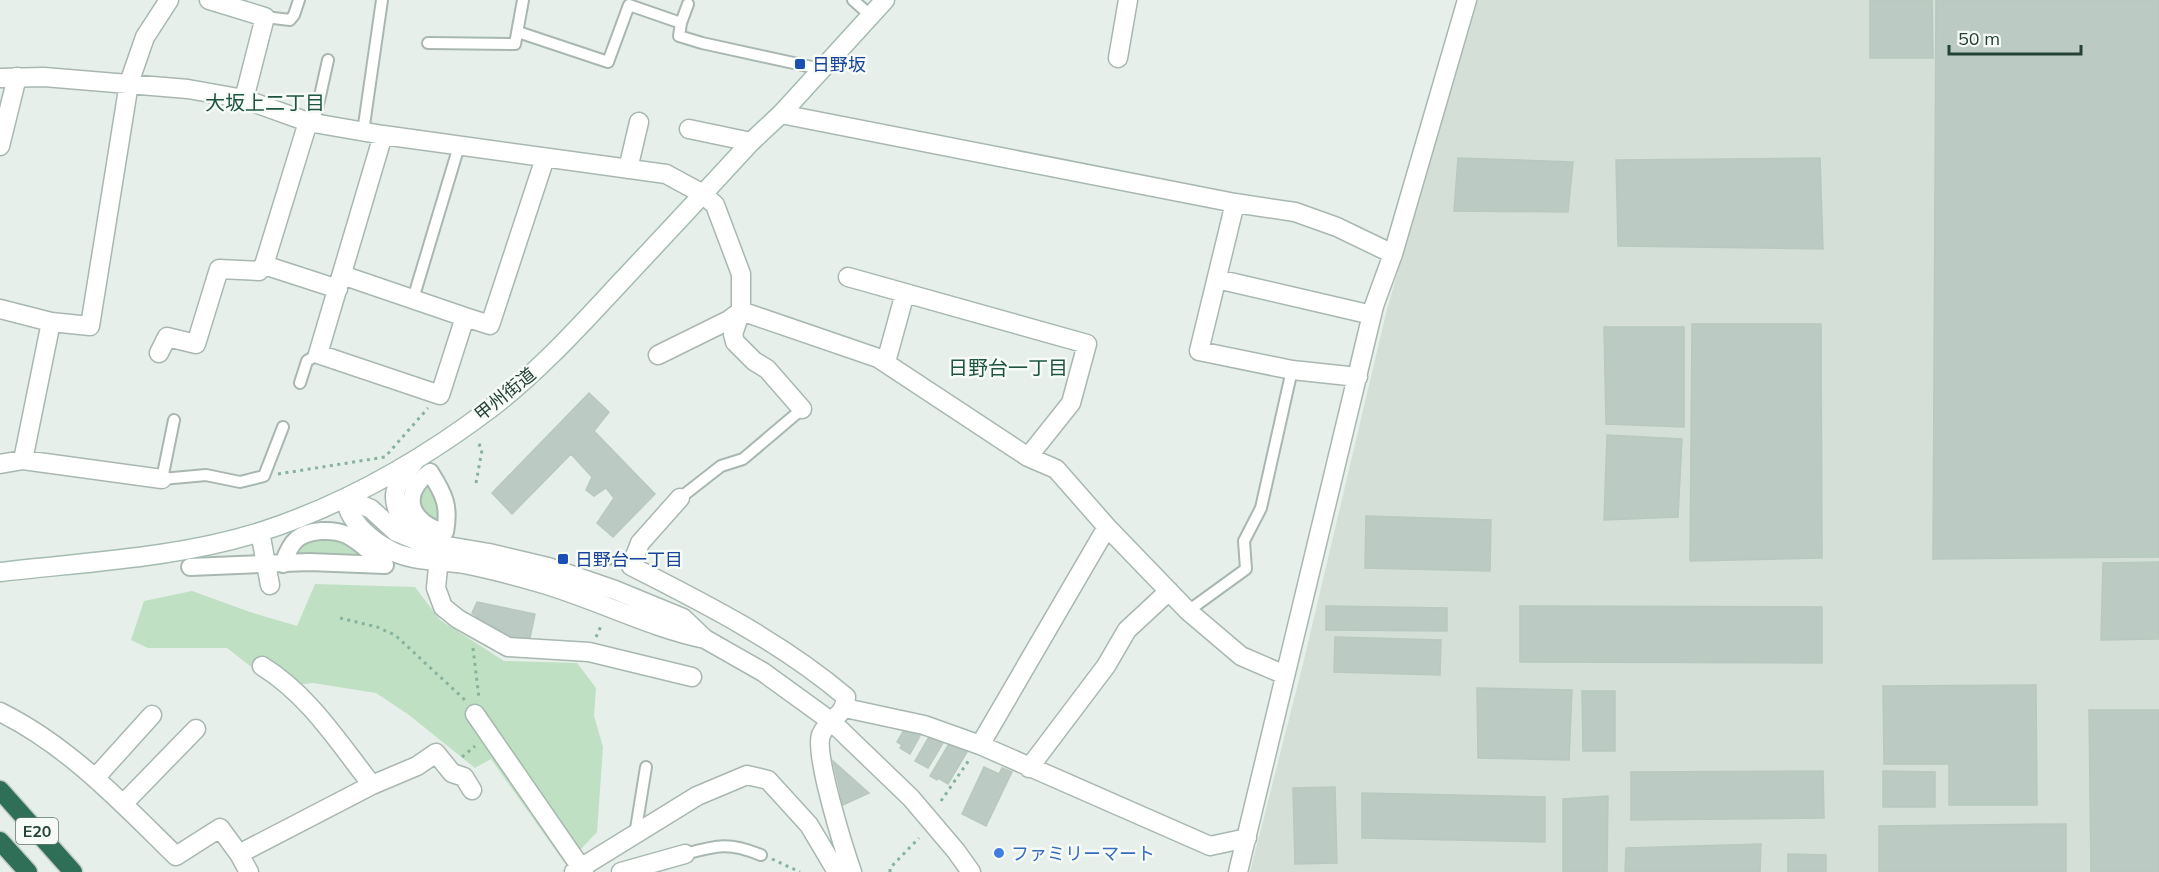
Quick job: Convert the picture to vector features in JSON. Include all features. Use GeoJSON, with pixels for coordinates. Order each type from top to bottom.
{"type":"FeatureCollection","features":[{"type":"Feature","properties":{"kind":"highway","name":"E20"},"geometry":{"type":"LineString","coordinates":[[0,790],[73,872]]}},
{"type":"Feature","properties":{"kind":"highway","name":"E20"},"geometry":{"type":"LineString","coordinates":[[0,841],[28,872]]}},
{"type":"Feature","properties":{"kind":"street"},"geometry":{"type":"LineString","coordinates":[[0,309],[51,322],[90,326],[129,83],[145,37],[169,0]]}},
{"type":"Feature","properties":{"kind":"street"},"geometry":{"type":"LineString","coordinates":[[209,0],[265,17],[244,99]]}},
{"type":"Feature","properties":{"kind":"street","name":"甲州街道"},"geometry":{"type":"LineString","coordinates":[[0,572],[150,554],[260,532],[346,498],[414,462],[492,407],[551,355],[751,142],[781,114],[885,0]]}},
{"type":"Feature","properties":{"kind":"street"},"geometry":{"type":"LineString","coordinates":[[1118,58],[1128,0]]}},
{"type":"Feature","properties":{"kind":"street"},"geometry":{"type":"LineString","coordinates":[[1238,872],[1372,315],[1394,254],[1467,0]]}},
{"type":"Feature","properties":{"kind":"street"},"geometry":{"type":"LineString","coordinates":[[0,146],[9,78],[45,77],[188,89],[244,99],[311,123],[666,174],[704,194],[715,205],[741,274],[741,311],[733,334],[735,342],[754,361],[766,369],[802,409]]}},
{"type":"Feature","properties":{"kind":"street"},"geometry":{"type":"LineString","coordinates":[[781,114],[1235,203],[1295,212],[1337,227],[1394,254]]}},
{"type":"Feature","properties":{"kind":"street"},"geometry":{"type":"LineString","coordinates":[[628,169],[639,122]]}},
{"type":"Feature","properties":{"kind":"street"},"geometry":{"type":"LineString","coordinates":[[159,353],[167,337],[196,344],[219,269],[259,271],[264,265],[311,123]]}},
{"type":"Feature","properties":{"kind":"street"},"geometry":{"type":"LineString","coordinates":[[689,129],[751,142]]}},
{"type":"Feature","properties":{"kind":"street"},"geometry":{"type":"LineString","coordinates":[[383,135],[318,354],[440,394],[465,317]]}},
{"type":"Feature","properties":{"kind":"street"},"geometry":{"type":"LineString","coordinates":[[264,265],[413,299],[490,325],[545,158]]}},
{"type":"Feature","properties":{"kind":"street"},"geometry":{"type":"LineString","coordinates":[[1235,203],[1199,351],[1292,370],[1358,377]]}},
{"type":"Feature","properties":{"kind":"street"},"geometry":{"type":"LineString","coordinates":[[848,278],[1087,344],[1071,403],[1028,457]]}},
{"type":"Feature","properties":{"kind":"street"},"geometry":{"type":"LineString","coordinates":[[1217,279],[1372,315]]}},
{"type":"Feature","properties":{"kind":"street"},"geometry":{"type":"LineString","coordinates":[[886,362],[905,293]]}},
{"type":"Feature","properties":{"kind":"street"},"geometry":{"type":"LineString","coordinates":[[658,355],[729,320],[741,311]]}},
{"type":"Feature","properties":{"kind":"street"},"geometry":{"type":"LineString","coordinates":[[741,311],[878,358],[1028,457],[1056,468],[1107,528],[1188,611],[1240,656],[1285,675]]}},
{"type":"Feature","properties":{"kind":"street"},"geometry":{"type":"LineString","coordinates":[[23,460],[51,322]]}},
{"type":"Feature","properties":{"kind":"street"},"geometry":{"type":"LineString","coordinates":[[0,464],[23,460],[162,479]]}},
{"type":"Feature","properties":{"kind":"street"},"geometry":{"type":"LineString","coordinates":[[414,462],[401,479],[395,495],[399,512],[407,526],[421,537],[441,546]]}},
{"type":"Feature","properties":{"kind":"street"},"geometry":{"type":"LineString","coordinates":[[346,498],[371,509],[396,532],[418,541],[489,553],[548,567],[615,590],[683,618],[705,639],[763,672],[832,722],[911,798],[971,872]]}},
{"type":"Feature","properties":{"kind":"street"},"geometry":{"type":"LineString","coordinates":[[680,498],[640,543],[631,566],[710,605],[778,647],[846,697],[845,708],[821,735],[820,751],[839,830],[852,872]]}},
{"type":"Feature","properties":{"kind":"street"},"geometry":{"type":"LineString","coordinates":[[980,745],[1107,528]]}},
{"type":"Feature","properties":{"kind":"street"},"geometry":{"type":"LineString","coordinates":[[190,567],[274,564],[309,562],[385,565],[347,535],[334,531],[309,533],[297,539],[288,552],[274,564]]}},
{"type":"Feature","properties":{"kind":"street"},"geometry":{"type":"LineString","coordinates":[[260,532],[274,564],[270,585]]}},
{"type":"Feature","properties":{"kind":"street"},"geometry":{"type":"LineString","coordinates":[[441,546],[436,588],[443,607],[508,647],[589,652],[692,677]]}},
{"type":"Feature","properties":{"kind":"street"},"geometry":{"type":"LineString","coordinates":[[1029,768],[1106,666],[1127,630],[1169,591]]}},
{"type":"Feature","properties":{"kind":"street"},"geometry":{"type":"LineString","coordinates":[[262,666],[279,676],[302,696],[372,785]]}},
{"type":"Feature","properties":{"kind":"street"},"geometry":{"type":"LineString","coordinates":[[845,708],[924,724],[980,745],[1210,846],[1246,838]]}},
{"type":"Feature","properties":{"kind":"street"},"geometry":{"type":"LineString","coordinates":[[0,712],[26,725],[96,777],[178,864],[220,828],[249,872]]}},
{"type":"Feature","properties":{"kind":"street"},"geometry":{"type":"LineString","coordinates":[[475,714],[579,870],[697,796],[747,775],[768,780],[809,825],[837,872]]}},
{"type":"Feature","properties":{"kind":"street"},"geometry":{"type":"LineString","coordinates":[[96,777],[152,715]]}},
{"type":"Feature","properties":{"kind":"street"},"geometry":{"type":"LineString","coordinates":[[123,804],[196,729]]}},
{"type":"Feature","properties":{"kind":"street"},"geometry":{"type":"LineString","coordinates":[[239,854],[372,785],[417,766],[436,753],[452,772],[464,777],[472,790]]}},
{"type":"Feature","properties":{"kind":"street"},"geometry":{"type":"LineString","coordinates":[[621,872],[685,854]]}},
{"type":"Feature","properties":{"kind":"lane"},"geometry":{"type":"LineString","coordinates":[[265,17],[290,20],[299,0]]}},
{"type":"Feature","properties":{"kind":"lane"},"geometry":{"type":"LineString","coordinates":[[363,132],[382,0]]}},
{"type":"Feature","properties":{"kind":"lane"},"geometry":{"type":"LineString","coordinates":[[428,43],[515,44],[523,0]]}},
{"type":"Feature","properties":{"kind":"lane"},"geometry":{"type":"LineString","coordinates":[[854,0],[870,15]]}},
{"type":"Feature","properties":{"kind":"lane"},"geometry":{"type":"LineString","coordinates":[[688,4],[679,36],[821,69]]}},
{"type":"Feature","properties":{"kind":"lane"},"geometry":{"type":"LineString","coordinates":[[518,32],[608,62],[629,5],[681,23]]}},
{"type":"Feature","properties":{"kind":"lane"},"geometry":{"type":"LineString","coordinates":[[311,123],[328,60]]}},
{"type":"Feature","properties":{"kind":"lane"},"geometry":{"type":"LineString","coordinates":[[413,299],[459,146]]}},
{"type":"Feature","properties":{"kind":"lane"},"geometry":{"type":"LineString","coordinates":[[300,382],[308,361],[318,354]]}},
{"type":"Feature","properties":{"kind":"lane"},"geometry":{"type":"LineString","coordinates":[[1188,611],[1246,569],[1244,541],[1261,508],[1292,370]]}},
{"type":"Feature","properties":{"kind":"lane"},"geometry":{"type":"LineString","coordinates":[[680,498],[721,466],[742,459],[802,409]]}},
{"type":"Feature","properties":{"kind":"lane"},"geometry":{"type":"LineString","coordinates":[[174,420],[162,479],[206,475],[240,483],[264,476],[284,427]]}},
{"type":"Feature","properties":{"kind":"lane"},"geometry":{"type":"LineString","coordinates":[[635,836],[646,767]]}},
{"type":"Feature","properties":{"kind":"lane"},"geometry":{"type":"LineString","coordinates":[[685,854],[716,845],[740,846],[761,855]]}},
{"type":"Feature","properties":{"kind":"path"},"geometry":{"type":"LineString","coordinates":[[264,476],[385,457],[440,394]]}},
{"type":"Feature","properties":{"kind":"path"},"geometry":{"type":"LineString","coordinates":[[476,483],[482,450],[477,440]]}},
{"type":"Feature","properties":{"kind":"path"},"geometry":{"type":"LineString","coordinates":[[585,562],[631,566]]}},
{"type":"Feature","properties":{"kind":"path"},"geometry":{"type":"LineString","coordinates":[[340,618],[377,627],[395,635],[467,703],[475,714]]}},
{"type":"Feature","properties":{"kind":"path"},"geometry":{"type":"LineString","coordinates":[[448,767],[475,747],[475,714],[479,700],[470,625]]}},
{"type":"Feature","properties":{"kind":"path"},"geometry":{"type":"LineString","coordinates":[[941,801],[980,745]]}},
{"type":"Feature","properties":{"kind":"path"},"geometry":{"type":"LineString","coordinates":[[890,872],[890,868],[919,838]]}},
{"type":"Feature","properties":{"kind":"path"},"geometry":{"type":"LineString","coordinates":[[761,855],[800,872]]}},
{"type":"Feature","properties":{"kind":"shaded area"},"geometry":{"type":"Polygon","coordinates":[[[1478,0],[2159,0],[2159,872],[1250,872],[1303,664],[1387,309],[1478,0]]]}},
{"type":"Feature","properties":{"kind":"green space"},"geometry":{"type":"Polygon","coordinates":[[[429,482],[437,494],[441,523],[429,518],[417,508],[417,490],[429,482]]]}},
{"type":"Feature","properties":{"kind":"green space"},"geometry":{"type":"Polygon","coordinates":[[[320,537],[344,540],[366,558],[291,558],[299,545],[320,537]]]}},
{"type":"Feature","properties":{"kind":"green space"},"geometry":{"type":"Polygon","coordinates":[[[315,584],[415,587],[440,620],[504,661],[577,663],[596,688],[594,716],[603,747],[597,832],[566,865],[491,759],[475,768],[409,715],[376,693],[313,683],[277,687],[227,648],[148,648],[131,640],[144,601],[192,591],[297,626],[315,584]]]}},
{"type":"Feature","properties":{"kind":"building"},"geometry":{"type":"Polygon","coordinates":[[[1870,0],[1932,0],[1933,58],[1870,58],[1870,0]]]}},
{"type":"Feature","properties":{"kind":"building"},"geometry":{"type":"Polygon","coordinates":[[[1936,0],[2159,0],[2159,557],[1933,559],[1936,0]]]}},
{"type":"Feature","properties":{"kind":"building"},"geometry":{"type":"Polygon","coordinates":[[[1458,158],[1573,162],[1568,212],[1454,211],[1458,158]]]}},
{"type":"Feature","properties":{"kind":"building"},"geometry":{"type":"Polygon","coordinates":[[[1820,158],[1823,249],[1618,246],[1616,160],[1820,158]]]}},
{"type":"Feature","properties":{"kind":"building"},"geometry":{"type":"Polygon","coordinates":[[[1692,324],[1821,324],[1822,558],[1690,561],[1692,324]]]}},
{"type":"Feature","properties":{"kind":"building"},"geometry":{"type":"Polygon","coordinates":[[[1604,327],[1684,327],[1684,427],[1606,424],[1604,327]]]}},
{"type":"Feature","properties":{"kind":"building"},"geometry":{"type":"Polygon","coordinates":[[[589,393],[609,412],[594,431],[655,494],[613,537],[597,523],[614,498],[606,488],[594,496],[586,490],[592,477],[571,454],[512,514],[492,493],[589,393]]]}},
{"type":"Feature","properties":{"kind":"building"},"geometry":{"type":"Polygon","coordinates":[[[1607,435],[1682,439],[1678,517],[1604,520],[1607,435]]]}},
{"type":"Feature","properties":{"kind":"building"},"geometry":{"type":"Polygon","coordinates":[[[1366,516],[1491,520],[1490,571],[1365,568],[1366,516]]]}},
{"type":"Feature","properties":{"kind":"building"},"geometry":{"type":"Polygon","coordinates":[[[2159,562],[2159,639],[2101,640],[2103,563],[2159,562]]]}},
{"type":"Feature","properties":{"kind":"building"},"geometry":{"type":"Polygon","coordinates":[[[477,602],[535,614],[530,638],[510,638],[507,634],[493,630],[472,613],[477,602]]]}},
{"type":"Feature","properties":{"kind":"building"},"geometry":{"type":"Polygon","coordinates":[[[1326,606],[1447,608],[1447,631],[1326,630],[1326,606]]]}},
{"type":"Feature","properties":{"kind":"building"},"geometry":{"type":"Polygon","coordinates":[[[1520,606],[1822,607],[1822,663],[1520,662],[1520,606]]]}},
{"type":"Feature","properties":{"kind":"building"},"geometry":{"type":"Polygon","coordinates":[[[1335,637],[1441,640],[1440,675],[1334,672],[1335,637]]]}},
{"type":"Feature","properties":{"kind":"building"},"geometry":{"type":"Polygon","coordinates":[[[2036,685],[2037,805],[1949,805],[1949,764],[1884,764],[1883,686],[2036,685]]]}},
{"type":"Feature","properties":{"kind":"building"},"geometry":{"type":"Polygon","coordinates":[[[1477,688],[1572,690],[1569,760],[1478,758],[1477,688]]]}},
{"type":"Feature","properties":{"kind":"building"},"geometry":{"type":"Polygon","coordinates":[[[1582,691],[1615,691],[1615,751],[1583,751],[1582,691]]]}},
{"type":"Feature","properties":{"kind":"building"},"geometry":{"type":"Polygon","coordinates":[[[2089,710],[2159,710],[2159,872],[2091,872],[2089,710]]]}},
{"type":"Feature","properties":{"kind":"building"},"geometry":{"type":"Polygon","coordinates":[[[904,730],[912,734],[914,730],[921,734],[910,754],[900,748],[902,745],[897,742],[904,730]]]}},
{"type":"Feature","properties":{"kind":"building"},"geometry":{"type":"Polygon","coordinates":[[[930,735],[943,743],[928,768],[915,761],[930,735]]]}},
{"type":"Feature","properties":{"kind":"building"},"geometry":{"type":"Polygon","coordinates":[[[950,742],[967,752],[948,784],[930,776],[950,742]]]}},
{"type":"Feature","properties":{"kind":"building"},"geometry":{"type":"Polygon","coordinates":[[[833,761],[869,793],[843,805],[833,761]]]}},
{"type":"Feature","properties":{"kind":"building"},"geometry":{"type":"Polygon","coordinates":[[[984,767],[999,774],[1002,768],[1012,772],[986,826],[962,814],[984,767]]]}},
{"type":"Feature","properties":{"kind":"building"},"geometry":{"type":"Polygon","coordinates":[[[1823,771],[1824,818],[1631,820],[1631,772],[1823,771]]]}},
{"type":"Feature","properties":{"kind":"building"},"geometry":{"type":"Polygon","coordinates":[[[1883,771],[1935,772],[1935,807],[1883,807],[1883,771]]]}},
{"type":"Feature","properties":{"kind":"building"},"geometry":{"type":"Polygon","coordinates":[[[1335,787],[1337,863],[1295,864],[1293,788],[1335,787]]]}},
{"type":"Feature","properties":{"kind":"building"},"geometry":{"type":"Polygon","coordinates":[[[1362,793],[1545,797],[1545,842],[1362,838],[1362,793]]]}},
{"type":"Feature","properties":{"kind":"building"},"geometry":{"type":"Polygon","coordinates":[[[1608,796],[1607,872],[1563,872],[1563,799],[1608,796]]]}},
{"type":"Feature","properties":{"kind":"building"},"geometry":{"type":"Polygon","coordinates":[[[2066,824],[2066,872],[1879,872],[1879,826],[2066,824]]]}},
{"type":"Feature","properties":{"kind":"building"},"geometry":{"type":"Polygon","coordinates":[[[1761,844],[1760,872],[1625,872],[1626,848],[1761,844]]]}},
{"type":"Feature","properties":{"kind":"building"},"geometry":{"type":"Polygon","coordinates":[[[1788,854],[1826,855],[1826,872],[1788,872],[1788,854]]]}},
{"type":"Feature","properties":{"kind":"place","name":"日野坂"},"geometry":{"type":"Point","coordinates":[800,64]}},
{"type":"Feature","properties":{"kind":"place","name":"日野台一丁目"},"geometry":{"type":"Point","coordinates":[563,559]}},
{"type":"Feature","properties":{"kind":"place","name":"ファミリーマート"},"geometry":{"type":"Point","coordinates":[999,853]}},
{"type":"Feature","properties":{"kind":"district","name":"大坂上二丁目"},"geometry":{"type":"Point","coordinates":[265,102]}},
{"type":"Feature","properties":{"kind":"district","name":"日野台一丁目"},"geometry":{"type":"Point","coordinates":[1008,367]}}]}
